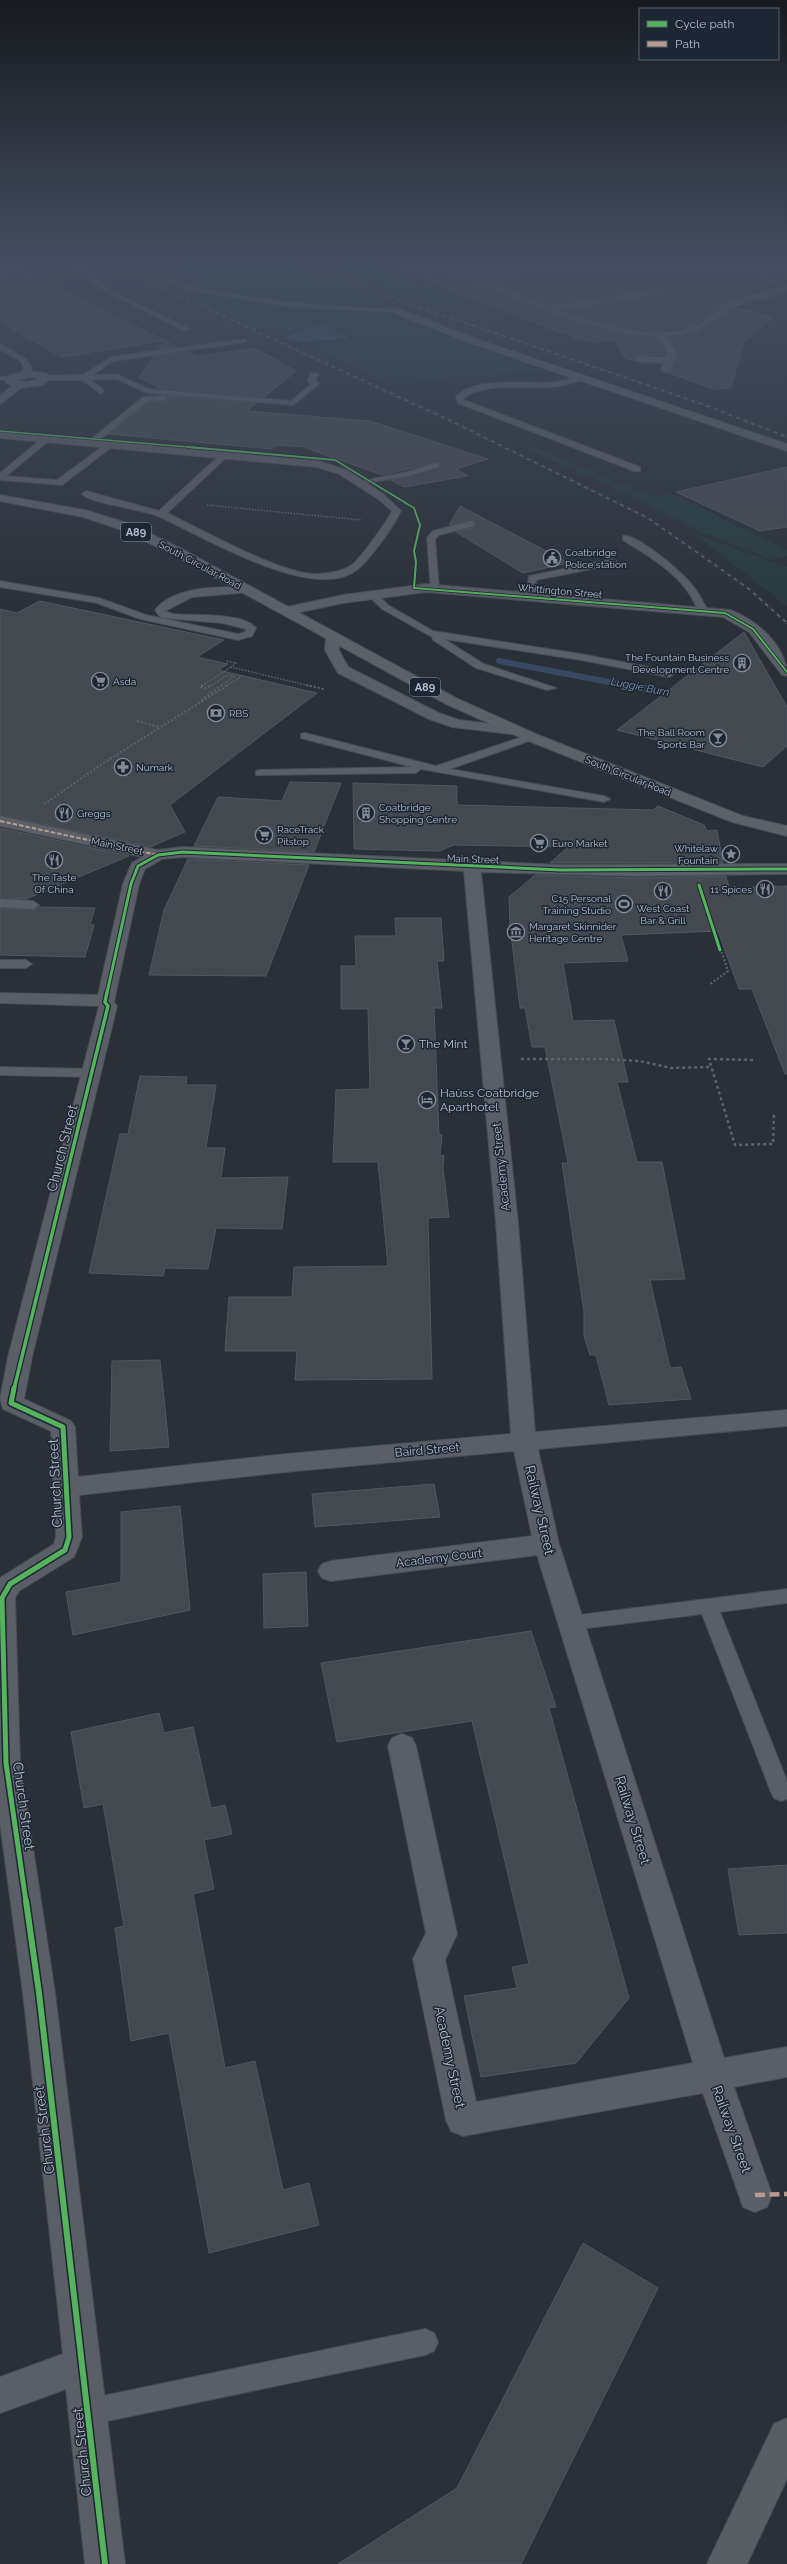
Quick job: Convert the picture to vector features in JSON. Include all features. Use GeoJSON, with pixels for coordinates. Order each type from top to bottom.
{"type":"FeatureCollection","features":[{"type":"Feature","properties":{"kind":"main road","name":"South Circular Road"},"geometry":{"type":"LineString","coordinates":[[0,499],[85,514],[126,527],[176,551],[451,701],[525,734],[738,818],[787,831]]}},
{"type":"Feature","properties":{"kind":"main road","name":"South Circular Road"},"geometry":{"type":"LineString","coordinates":[[738,818],[769,838],[787,845]]}},
{"type":"Feature","properties":{"kind":"main road"},"geometry":{"type":"LineString","coordinates":[[727,2564],[787,2437]]}},
{"type":"Feature","properties":{"kind":"street"},"geometry":{"type":"LineString","coordinates":[[0,400],[20,384],[27,384]]}},
{"type":"Feature","properties":{"kind":"street"},"geometry":{"type":"LineString","coordinates":[[597,384],[787,448]]}},
{"type":"Feature","properties":{"kind":"street"},"geometry":{"type":"LineString","coordinates":[[0,435],[318,464],[343,472],[361,482],[379,495]]}},
{"type":"Feature","properties":{"kind":"street","name":"Whittington Street"},"geometry":{"type":"LineString","coordinates":[[287,611],[372,594],[414,588],[434,588],[725,613],[744,620],[762,636],[787,672]]}},
{"type":"Feature","properties":{"kind":"street","name":"South Circular Road"},"geometry":{"type":"LineString","coordinates":[[333,638],[332,650],[343,670],[434,716],[458,724],[525,734]]}},
{"type":"Feature","properties":{"kind":"street","name":"Main Street"},"geometry":{"type":"LineString","coordinates":[[0,821],[158,855],[183,852],[472,868],[686,872],[787,869]]}},
{"type":"Feature","properties":{"kind":"street","name":"Church Street"},"geometry":{"type":"LineString","coordinates":[[106,2564],[39,1993],[3,1763],[2,1598],[10,1584],[65,1550],[69,1537],[68,1487],[63,1428],[5,1404],[20,1357],[92,1073],[108,1006],[105,1002],[131,884],[138,866],[158,855]]}},
{"type":"Feature","properties":{"kind":"street","name":"Academy Street"},"geometry":{"type":"LineString","coordinates":[[472,868],[507,1222],[524,1442]]}},
{"type":"Feature","properties":{"kind":"street"},"geometry":{"type":"LineString","coordinates":[[0,998],[97,1000],[105,1002]]}},
{"type":"Feature","properties":{"kind":"street","name":"Baird Street"},"geometry":{"type":"LineString","coordinates":[[68,1487],[286,1464],[787,1418]]}},
{"type":"Feature","properties":{"kind":"street","name":"Railway Street"},"geometry":{"type":"LineString","coordinates":[[524,1442],[546,1544],[713,2075],[755,2195]]}},
{"type":"Feature","properties":{"kind":"street","name":"Academy Court"},"geometry":{"type":"LineString","coordinates":[[331,1571],[546,1544]]}},
{"type":"Feature","properties":{"kind":"street","name":"Academy Street"},"geometry":{"type":"LineString","coordinates":[[402,1746],[442,1934],[429,1958],[463,2120],[787,2062]]}},
{"type":"Feature","properties":{"kind":"street"},"geometry":{"type":"LineString","coordinates":[[0,2395],[83,2365]]}},
{"type":"Feature","properties":{"kind":"lane"},"geometry":{"type":"LineString","coordinates":[[91,384],[101,392]]}},
{"type":"Feature","properties":{"kind":"lane"},"geometry":{"type":"LineString","coordinates":[[132,384],[147,391],[293,403],[314,384]]}},
{"type":"Feature","properties":{"kind":"lane"},"geometry":{"type":"LineString","coordinates":[[557,384],[488,387],[467,391],[460,397],[461,401],[637,468]]}},
{"type":"Feature","properties":{"kind":"lane"},"geometry":{"type":"LineString","coordinates":[[89,444],[146,399],[155,397],[290,409]]}},
{"type":"Feature","properties":{"kind":"lane"},"geometry":{"type":"LineString","coordinates":[[0,477],[46,440]]}},
{"type":"Feature","properties":{"kind":"lane"},"geometry":{"type":"LineString","coordinates":[[0,477],[59,483],[109,446]]}},
{"type":"Feature","properties":{"kind":"lane"},"geometry":{"type":"LineString","coordinates":[[161,514],[224,456]]}},
{"type":"Feature","properties":{"kind":"lane"},"geometry":{"type":"LineString","coordinates":[[361,482],[408,474],[436,465]]}},
{"type":"Feature","properties":{"kind":"lane"},"geometry":{"type":"LineString","coordinates":[[86,494],[161,514],[263,562],[307,576],[329,576],[350,570],[391,522],[397,511],[379,495]]}},
{"type":"Feature","properties":{"kind":"lane"},"geometry":{"type":"LineString","coordinates":[[434,588],[431,538],[436,534],[470,524]]}},
{"type":"Feature","properties":{"kind":"lane"},"geometry":{"type":"LineString","coordinates":[[626,538],[660,560],[693,588],[704,611]]}},
{"type":"Feature","properties":{"kind":"lane"},"geometry":{"type":"LineString","coordinates":[[531,596],[532,578],[613,562]]}},
{"type":"Feature","properties":{"kind":"lane"},"geometry":{"type":"LineString","coordinates":[[0,584],[67,594],[99,601],[116,609],[193,624],[240,622],[247,624],[252,632],[238,637],[193,624],[163,615],[116,609]]}},
{"type":"Feature","properties":{"kind":"lane"},"geometry":{"type":"LineString","coordinates":[[163,615],[160,610],[162,608],[198,593],[219,590],[248,590]]}},
{"type":"Feature","properties":{"kind":"lane"},"geometry":{"type":"LineString","coordinates":[[372,594],[385,607],[480,666],[551,688]]}},
{"type":"Feature","properties":{"kind":"lane"},"geometry":{"type":"LineString","coordinates":[[430,634],[581,657],[669,674]]}},
{"type":"Feature","properties":{"kind":"lane"},"geometry":{"type":"LineString","coordinates":[[260,772],[437,770],[525,734]]}},
{"type":"Feature","properties":{"kind":"lane"},"geometry":{"type":"LineString","coordinates":[[305,736],[437,770],[604,799]]}},
{"type":"Feature","properties":{"kind":"lane"},"geometry":{"type":"LineString","coordinates":[[0,903],[33,905]]}},
{"type":"Feature","properties":{"kind":"lane"},"geometry":{"type":"LineString","coordinates":[[0,964],[26,964]]}},
{"type":"Feature","properties":{"kind":"lane"},"geometry":{"type":"LineString","coordinates":[[0,1071],[92,1073]]}},
{"type":"Feature","properties":{"kind":"lane"},"geometry":{"type":"LineString","coordinates":[[571,1623],[787,1596]]}},
{"type":"Feature","properties":{"kind":"lane"},"geometry":{"type":"LineString","coordinates":[[708,1606],[781,1792]]}},
{"type":"Feature","properties":{"kind":"lane"},"geometry":{"type":"LineString","coordinates":[[88,2412],[425,2342]]}},
{"type":"Feature","properties":{"kind":"path"},"geometry":{"type":"LineString","coordinates":[[174,502],[391,522]]}},
{"type":"Feature","properties":{"kind":"path"},"geometry":{"type":"LineString","coordinates":[[197,703],[234,676],[228,675],[206,688],[200,687],[236,663],[221,660]]}},
{"type":"Feature","properties":{"kind":"path"},"geometry":{"type":"LineString","coordinates":[[232,666],[335,691],[368,682]]}},
{"type":"Feature","properties":{"kind":"path"},"geometry":{"type":"LineString","coordinates":[[18,826],[48,801],[159,727],[242,676]]}},
{"type":"Feature","properties":{"kind":"path"},"geometry":{"type":"LineString","coordinates":[[137,721],[159,727]]}},
{"type":"Feature","properties":{"kind":"path"},"geometry":{"type":"LineString","coordinates":[[701,892],[728,971],[709,985]]}},
{"type":"Feature","properties":{"kind":"path"},"geometry":{"type":"LineString","coordinates":[[490,1058],[604,1059],[640,1061],[671,1068],[711,1067]]}},
{"type":"Feature","properties":{"kind":"path"},"geometry":{"type":"LineString","coordinates":[[753,1060],[709,1058],[735,1145],[773,1144],[774,1113]]}},
{"type":"Feature","properties":{"kind":"green space"},"geometry":{"type":"Polygon","coordinates":[[[529,445],[652,496],[672,494],[787,550],[787,556],[772,560],[699,531],[626,494],[521,446],[529,445]]]}},
{"type":"Feature","properties":{"kind":"green space"},"geometry":{"type":"Polygon","coordinates":[[[694,534],[787,567],[787,606],[694,534]]]}},
{"type":"Feature","properties":{"kind":"building"},"geometry":{"type":"Polygon","coordinates":[[[151,384],[280,384],[264,397],[159,388],[151,384]]]}},
{"type":"Feature","properties":{"kind":"building"},"geometry":{"type":"Polygon","coordinates":[[[698,384],[732,384],[731,387],[716,390],[698,384]]]}},
{"type":"Feature","properties":{"kind":"building"},"geometry":{"type":"Polygon","coordinates":[[[167,396],[256,403],[247,411],[370,421],[488,459],[456,469],[468,476],[404,487],[391,480],[439,468],[440,462],[382,475],[303,447],[277,445],[272,449],[109,434],[149,402],[169,401],[167,396]]]}},
{"type":"Feature","properties":{"kind":"building"},"geometry":{"type":"Polygon","coordinates":[[[787,467],[787,527],[760,531],[676,492],[787,467]]]}},
{"type":"Feature","properties":{"kind":"building"},"geometry":{"type":"Polygon","coordinates":[[[460,506],[569,563],[523,573],[456,532],[474,527],[476,524],[472,520],[449,525],[460,506]]]}},
{"type":"Feature","properties":{"kind":"building"},"geometry":{"type":"Polygon","coordinates":[[[40,601],[224,640],[197,657],[228,664],[218,670],[317,693],[170,805],[185,832],[150,847],[0,815],[0,609],[17,613],[40,601]]]}},
{"type":"Feature","properties":{"kind":"building"},"geometry":{"type":"Polygon","coordinates":[[[744,632],[787,707],[787,746],[763,767],[617,730],[744,632]]]}},
{"type":"Feature","properties":{"kind":"building"},"geometry":{"type":"Polygon","coordinates":[[[290,782],[341,783],[314,852],[194,846],[218,797],[282,801],[290,782]]]}},
{"type":"Feature","properties":{"kind":"building"},"geometry":{"type":"Polygon","coordinates":[[[353,783],[457,786],[457,805],[653,810],[658,806],[704,825],[707,831],[717,830],[723,863],[550,863],[568,847],[454,845],[439,851],[354,849],[353,783]]]}},
{"type":"Feature","properties":{"kind":"building"},"geometry":{"type":"Polygon","coordinates":[[[0,828],[129,856],[26,899],[0,898],[0,828]]]}},
{"type":"Feature","properties":{"kind":"building"},"geometry":{"type":"Polygon","coordinates":[[[188,859],[309,865],[266,976],[149,975],[164,910],[188,859]]]}},
{"type":"Feature","properties":{"kind":"building"},"geometry":{"type":"Polygon","coordinates":[[[535,875],[636,878],[726,876],[729,888],[787,886],[787,1074],[785,1074],[752,989],[739,989],[718,931],[621,935],[628,961],[563,963],[573,1021],[614,1020],[628,1082],[617,1082],[637,1162],[662,1162],[685,1279],[650,1280],[670,1368],[681,1367],[691,1399],[609,1405],[596,1355],[590,1355],[584,1336],[584,1312],[562,1163],[568,1163],[545,1047],[532,1047],[525,1008],[520,1008],[510,926],[509,897],[535,875]]]}},
{"type":"Feature","properties":{"kind":"building"},"geometry":{"type":"Polygon","coordinates":[[[39,907],[95,908],[90,925],[94,925],[85,957],[0,955],[0,908],[33,910],[39,907]]]}},
{"type":"Feature","properties":{"kind":"building"},"geometry":{"type":"Polygon","coordinates":[[[395,918],[441,918],[444,961],[437,961],[442,1008],[434,1008],[439,1134],[442,1135],[440,1155],[444,1156],[443,1168],[449,1217],[428,1218],[432,1379],[295,1380],[297,1351],[225,1351],[229,1297],[292,1297],[294,1267],[388,1266],[378,1162],[333,1162],[336,1090],[370,1089],[368,1009],[341,1009],[341,966],[356,966],[355,936],[396,936],[395,918]]]}},
{"type":"Feature","properties":{"kind":"building"},"geometry":{"type":"Polygon","coordinates":[[[140,1076],[187,1077],[186,1085],[216,1085],[206,1148],[225,1148],[221,1178],[288,1177],[282,1229],[216,1228],[208,1269],[165,1268],[163,1276],[89,1273],[120,1134],[128,1134],[140,1076]]]}},
{"type":"Feature","properties":{"kind":"building"},"geometry":{"type":"Polygon","coordinates":[[[160,1360],[169,1447],[110,1451],[112,1361],[160,1360]]]}},
{"type":"Feature","properties":{"kind":"building"},"geometry":{"type":"Polygon","coordinates":[[[434,1484],[440,1517],[315,1527],[312,1494],[434,1484]]]}},
{"type":"Feature","properties":{"kind":"building"},"geometry":{"type":"Polygon","coordinates":[[[180,1506],[190,1610],[73,1635],[66,1592],[121,1582],[121,1512],[180,1506]]]}},
{"type":"Feature","properties":{"kind":"building"},"geometry":{"type":"Polygon","coordinates":[[[306,1572],[308,1626],[264,1628],[263,1574],[306,1572]]]}},
{"type":"Feature","properties":{"kind":"building"},"geometry":{"type":"Polygon","coordinates":[[[531,1631],[556,1707],[549,1708],[629,1998],[576,2063],[481,2077],[464,1996],[517,1988],[512,1967],[529,1964],[472,1721],[337,1742],[321,1663],[531,1631]]]}},
{"type":"Feature","properties":{"kind":"building"},"geometry":{"type":"Polygon","coordinates":[[[159,1713],[164,1733],[193,1727],[211,1808],[225,1805],[232,1834],[204,1840],[214,1889],[193,1894],[225,2068],[255,2061],[283,2190],[309,2183],[319,2225],[209,2253],[169,2033],[131,2041],[115,1928],[124,1926],[103,1804],[84,1808],[71,1732],[159,1713]]]}},
{"type":"Feature","properties":{"kind":"building"},"geometry":{"type":"Polygon","coordinates":[[[787,1865],[787,1933],[739,1935],[728,1869],[787,1865]]]}},
{"type":"Feature","properties":{"kind":"building"},"geometry":{"type":"Polygon","coordinates":[[[583,2243],[658,2288],[521,2564],[338,2564],[457,2488],[583,2243]]]}},
{"type":"Feature","properties":{"kind":"waterway","name":"Luggie Burn"},"geometry":{"type":"LineString","coordinates":[[499,661],[630,686]]}},
{"type":"Feature","properties":{"kind":"waterway","name":"Luggie Burn"},"geometry":{"type":"LineString","coordinates":[[625,685],[679,695]]}},
{"type":"Feature","properties":{"kind":"railway"},"geometry":{"type":"LineString","coordinates":[[370,384],[451,421],[648,518],[749,589],[787,623]]}},
{"type":"Feature","properties":{"kind":"railway"},"geometry":{"type":"LineString","coordinates":[[643,384],[702,404],[787,437]]}},
{"type":"Feature","properties":{"kind":"marked path"},"geometry":{"type":"LineString","coordinates":[[0,821],[158,855]]}},
{"type":"Feature","properties":{"kind":"marked path"},"geometry":{"type":"LineString","coordinates":[[755,2195],[787,2194]]}},
{"type":"Feature","properties":{"kind":"cycle path"},"geometry":{"type":"LineString","coordinates":[[0,431],[335,460],[414,508],[420,525],[414,551],[416,562],[414,588],[725,613],[745,622],[761,636],[787,672]]}},
{"type":"Feature","properties":{"kind":"cycle path"},"geometry":{"type":"LineString","coordinates":[[105,2564],[39,1993],[6,1763],[1,1617],[2,1598],[10,1584],[65,1550],[69,1537],[63,1427],[11,1403],[20,1357],[108,1006],[105,1002],[131,884],[138,866],[158,855],[183,852],[409,864],[560,870],[711,871],[787,869]]}},
{"type":"Feature","properties":{"kind":"cycle path"},"geometry":{"type":"LineString","coordinates":[[699,885],[720,950]]}},
{"type":"Feature","properties":{"kind":"place","name":"Coatbridge Police station"},"geometry":{"type":"Point","coordinates":[552,558]}},
{"type":"Feature","properties":{"kind":"place","name":"The Fountain Business Development Centre"},"geometry":{"type":"Point","coordinates":[742,663]}},
{"type":"Feature","properties":{"kind":"place","name":"Asda"},"geometry":{"type":"Point","coordinates":[100,681]}},
{"type":"Feature","properties":{"kind":"place","name":"RBS"},"geometry":{"type":"Point","coordinates":[216,713]}},
{"type":"Feature","properties":{"kind":"place","name":"The Ball Room Sports Bar"},"geometry":{"type":"Point","coordinates":[718,738]}},
{"type":"Feature","properties":{"kind":"place","name":"Numark"},"geometry":{"type":"Point","coordinates":[123,767]}},
{"type":"Feature","properties":{"kind":"place","name":"Greggs"},"geometry":{"type":"Point","coordinates":[64,813]}},
{"type":"Feature","properties":{"kind":"place","name":"Coatbridge Shopping Centre"},"geometry":{"type":"Point","coordinates":[366,813]}},
{"type":"Feature","properties":{"kind":"place","name":"RaceTrack Pitstop"},"geometry":{"type":"Point","coordinates":[264,835]}},
{"type":"Feature","properties":{"kind":"place","name":"Euro Market"},"geometry":{"type":"Point","coordinates":[539,843]}},
{"type":"Feature","properties":{"kind":"place","name":"Whitelaw Fountain"},"geometry":{"type":"Point","coordinates":[731,854]}},
{"type":"Feature","properties":{"kind":"place","name":"The Taste Of China"},"geometry":{"type":"Point","coordinates":[54,860]}},
{"type":"Feature","properties":{"kind":"place","name":"11 Spices"},"geometry":{"type":"Point","coordinates":[765,889]}},
{"type":"Feature","properties":{"kind":"place","name":"West Coast Bar & Grill"},"geometry":{"type":"Point","coordinates":[663,891]}},
{"type":"Feature","properties":{"kind":"place","name":"C15 Personal Training Studio"},"geometry":{"type":"Point","coordinates":[624,904]}},
{"type":"Feature","properties":{"kind":"place","name":"Margaret Skinnider Heritage Centre"},"geometry":{"type":"Point","coordinates":[516,932]}},
{"type":"Feature","properties":{"kind":"place","name":"The Mint"},"geometry":{"type":"Point","coordinates":[406,1044]}},
{"type":"Feature","properties":{"kind":"place","name":"Haŭss Coatbridge Aparthotel"},"geometry":{"type":"Point","coordinates":[427,1100]}}]}
